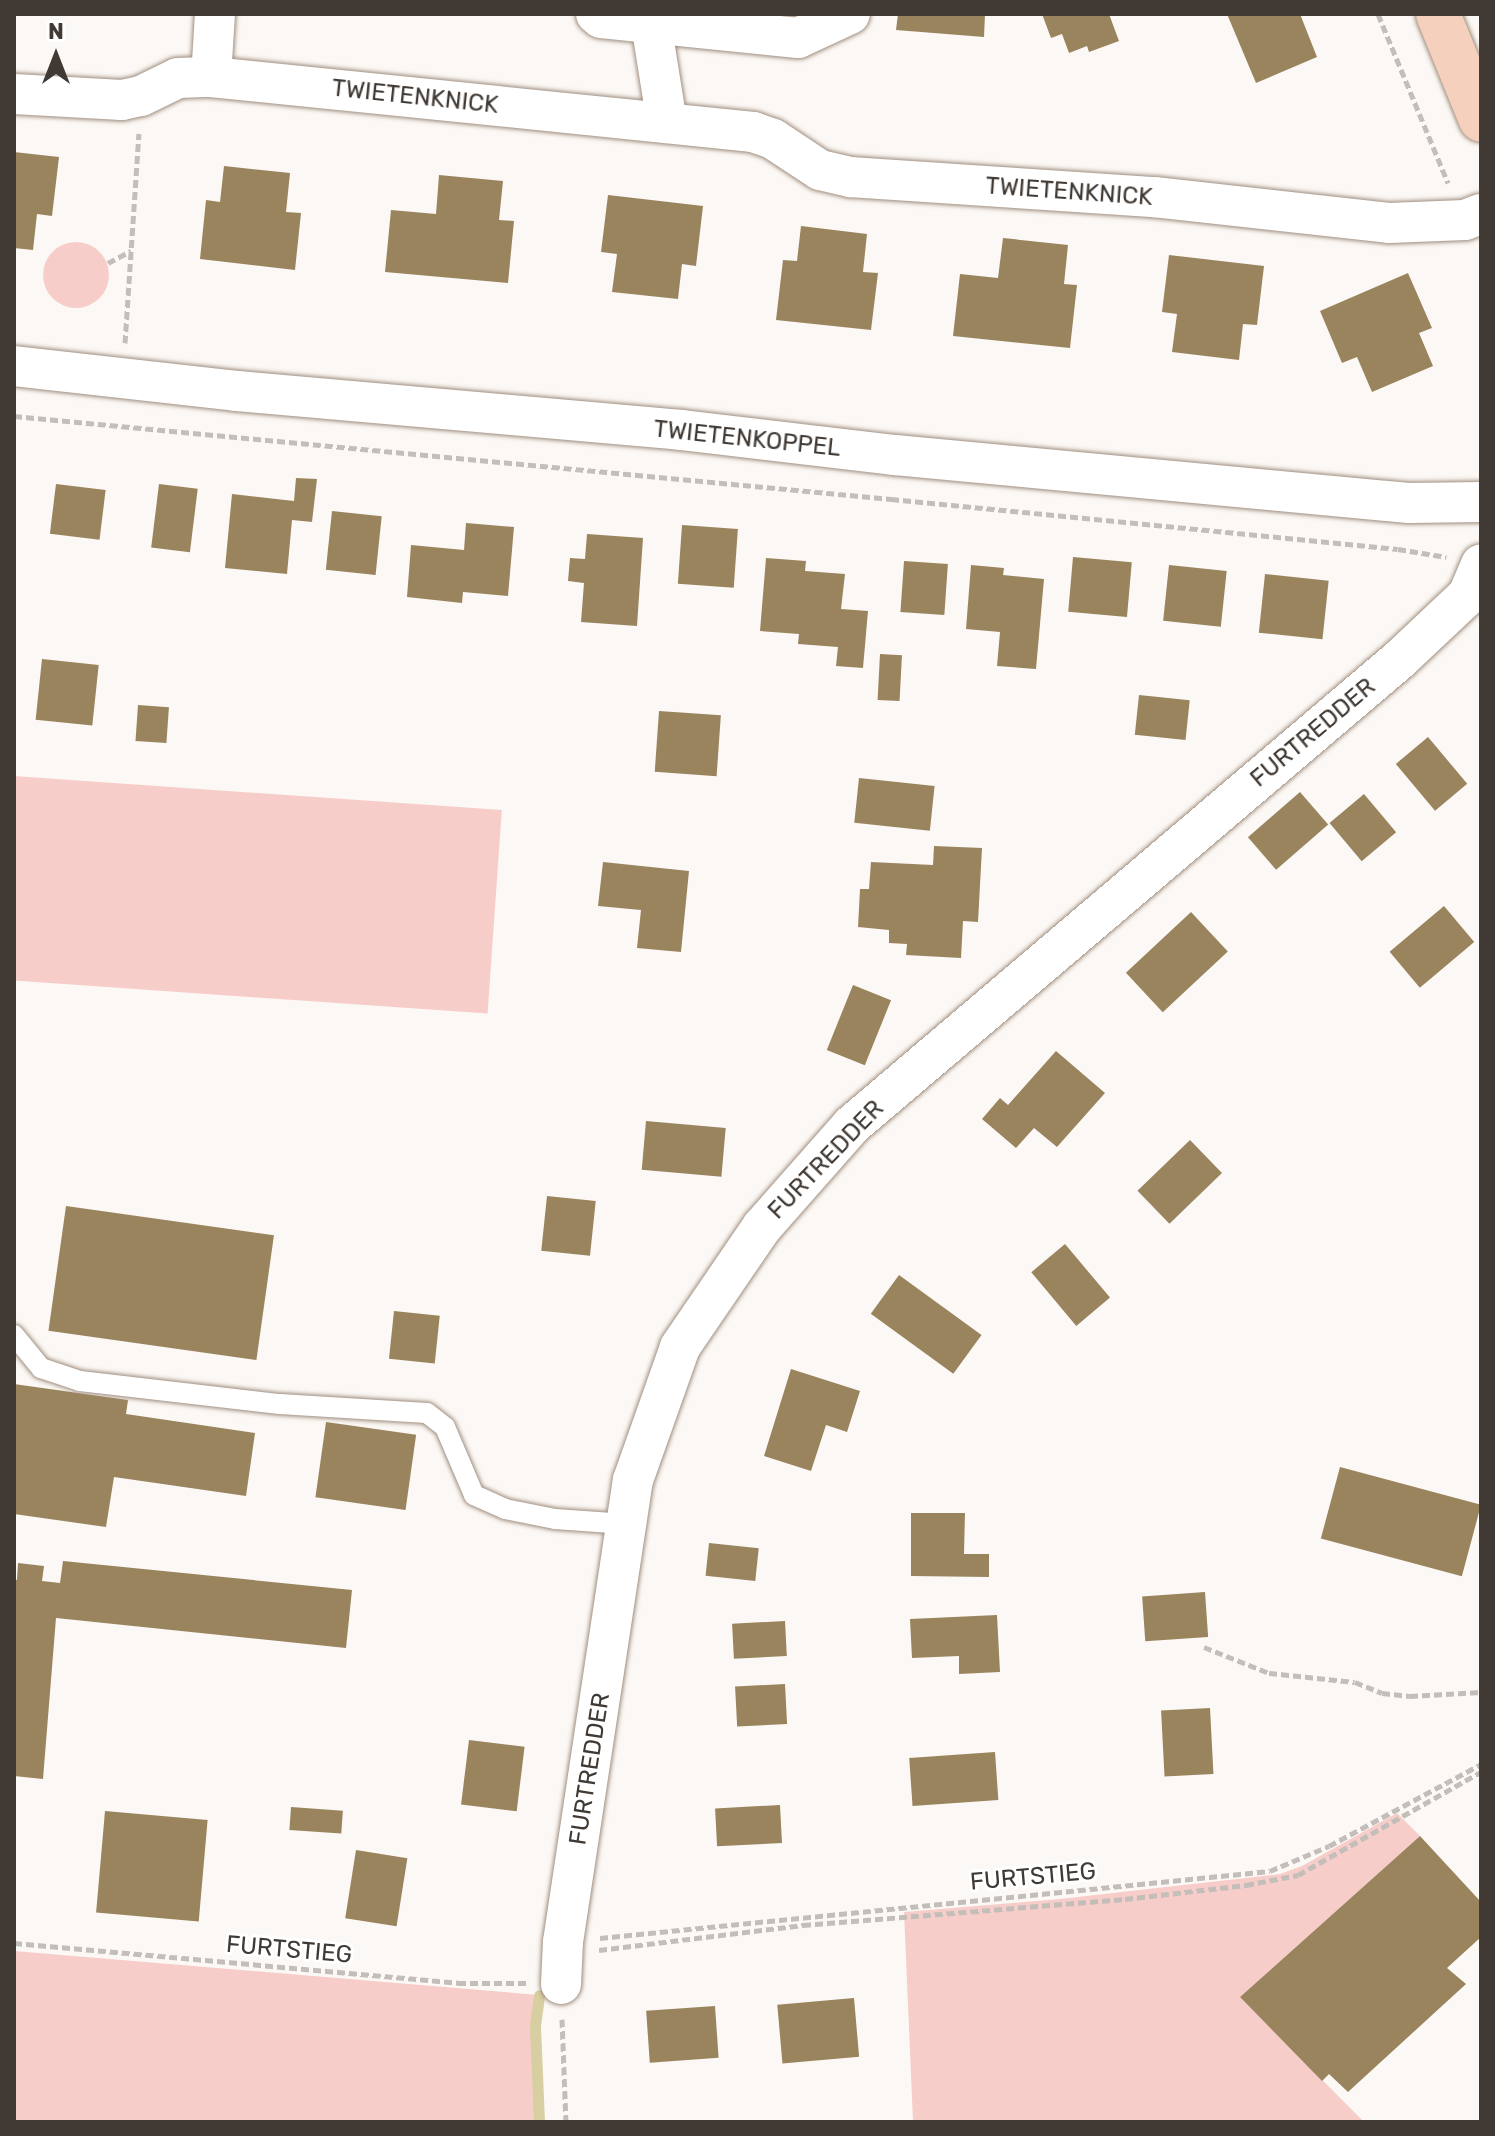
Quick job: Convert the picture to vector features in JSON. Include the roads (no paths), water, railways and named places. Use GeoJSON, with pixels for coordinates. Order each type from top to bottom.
{"type":"FeatureCollection","features":[{"type":"Feature","properties":{"kind":"street"},"geometry":{"type":"LineString","coordinates":[[211,77],[215,14]]}},
{"type":"Feature","properties":{"kind":"street"},"geometry":{"type":"LineString","coordinates":[[596,14],[601,18],[798,38],[850,14]]}},
{"type":"Feature","properties":{"kind":"street"},"geometry":{"type":"LineString","coordinates":[[1438,14],[1481,120]]}},
{"type":"Feature","properties":{"kind":"street"},"geometry":{"type":"LineString","coordinates":[[651,23],[667,123]]}},
{"type":"Feature","properties":{"kind":"street","name":"TWIETENKNICK"},"geometry":{"type":"LineString","coordinates":[[14,94],[82,100],[141,96],[178,78],[211,77],[753,132],[773,139],[820,170],[851,177],[1154,197],[1389,223],[1473,217]]}},
{"type":"Feature","properties":{"kind":"street","name":"TWIETENKOPPEL"},"geometry":{"type":"LineString","coordinates":[[14,366],[1378,500],[1450,504],[1481,502]]}},
{"type":"Feature","properties":{"kind":"street","name":"FURTREDDER"},"geometry":{"type":"LineString","coordinates":[[562,1960],[633,1480],[680,1347],[762,1227],[842,1136],[1399,660],[1468,595],[1467,561]]}},
{"type":"Feature","properties":{"kind":"lane"},"geometry":{"type":"LineString","coordinates":[[14,1335],[41,1368],[80,1381],[280,1404],[427,1413],[445,1427],[474,1495],[505,1509],[530,1514],[626,1524]]}},
{"type":"Feature","properties":{"kind":"waterway"},"geometry":{"type":"LineString","coordinates":[[539,1995],[535,2025],[539,2122]]}}]}
